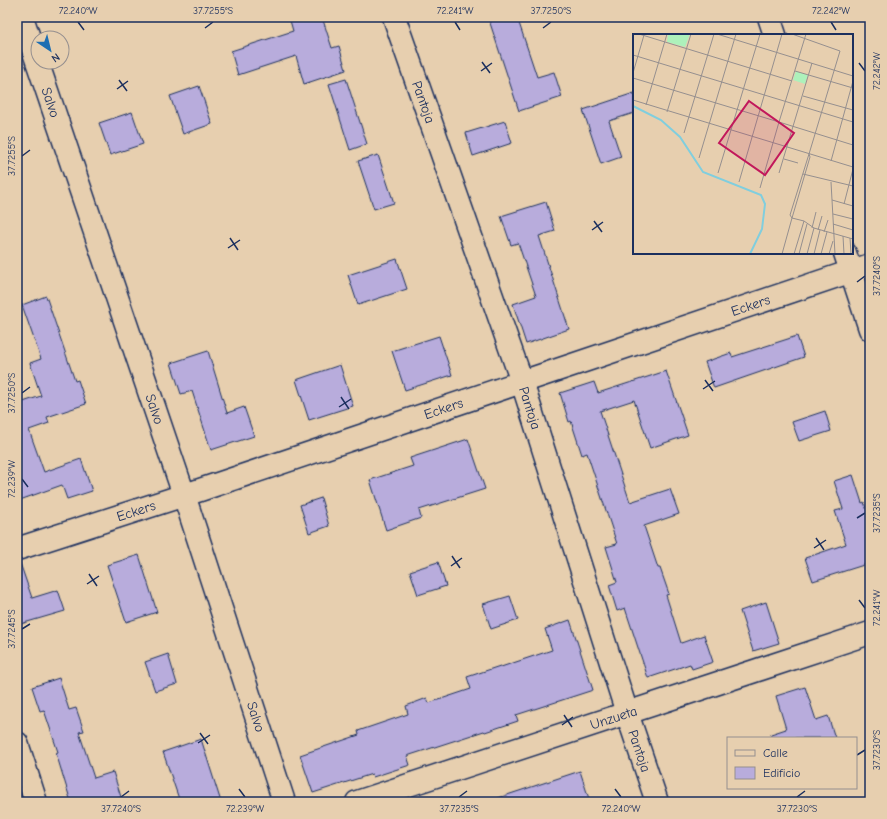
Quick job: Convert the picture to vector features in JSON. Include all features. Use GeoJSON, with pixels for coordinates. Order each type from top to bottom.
{"type":"FeatureCollection","features":[{"type":"Feature","properties":{"kind":"street","name":"Salvo"},"geometry":{"type":"LineString","coordinates":[[22,17],[184,495],[284,802]]}},
{"type":"Feature","properties":{"kind":"street","name":"Pantoja"},"geometry":{"type":"LineString","coordinates":[[394,17],[522,382],[657,802]]}},
{"type":"Feature","properties":{"kind":"street"},"geometry":{"type":"LineString","coordinates":[[769,17],[775,34]]}},
{"type":"Feature","properties":{"kind":"street","name":"Eckers"},"geometry":{"type":"LineString","coordinates":[[17,549],[522,382],[856,263]]}},
{"type":"Feature","properties":{"kind":"street"},"geometry":{"type":"LineString","coordinates":[[856,263],[870,329]]}},
{"type":"Feature","properties":{"kind":"street","name":"Unzueta"},"geometry":{"type":"LineString","coordinates":[[357,802],[870,633]]}},
{"type":"Feature","properties":{"kind":"street"},"geometry":{"type":"LineString","coordinates":[[17,743],[36,802]]}},
{"type":"Feature","properties":{"kind":"building"},"geometry":{"type":"Polygon","coordinates":[[[289,17],[322,17],[332,48],[339,46],[346,70],[304,84],[296,56],[238,75],[231,51],[293,31],[289,17]]]}},
{"type":"Feature","properties":{"kind":"building"},"geometry":{"type":"Polygon","coordinates":[[[488,17],[517,17],[537,77],[554,72],[562,97],[519,111],[488,17]]]}},
{"type":"Feature","properties":{"kind":"building"},"geometry":{"type":"Polygon","coordinates":[[[346,79],[367,144],[350,150],[329,84],[346,79]]]}},
{"type":"Feature","properties":{"kind":"building"},"geometry":{"type":"Polygon","coordinates":[[[199,86],[212,124],[183,134],[170,96],[199,86]]]}},
{"type":"Feature","properties":{"kind":"building"},"geometry":{"type":"Polygon","coordinates":[[[633,93],[633,113],[609,121],[621,157],[601,164],[583,110],[633,93]]]}},
{"type":"Feature","properties":{"kind":"building"},"geometry":{"type":"Polygon","coordinates":[[[132,112],[143,144],[110,155],[99,123],[132,112]]]}},
{"type":"Feature","properties":{"kind":"building"},"geometry":{"type":"Polygon","coordinates":[[[505,121],[512,143],[473,156],[466,133],[505,121]]]}},
{"type":"Feature","properties":{"kind":"building"},"geometry":{"type":"Polygon","coordinates":[[[378,155],[394,203],[374,209],[358,161],[378,155]]]}},
{"type":"Feature","properties":{"kind":"building"},"geometry":{"type":"Polygon","coordinates":[[[546,202],[555,231],[539,236],[569,329],[526,344],[513,304],[536,296],[518,243],[511,245],[501,216],[546,202]]]}},
{"type":"Feature","properties":{"kind":"building"},"geometry":{"type":"Polygon","coordinates":[[[397,259],[407,289],[358,305],[348,275],[397,259]]]}},
{"type":"Feature","properties":{"kind":"building"},"geometry":{"type":"Polygon","coordinates":[[[46,296],[75,381],[78,380],[86,404],[47,417],[49,423],[29,430],[44,472],[81,459],[92,491],[67,499],[62,485],[17,501],[17,403],[41,396],[30,363],[41,359],[22,305],[46,296]]]}},
{"type":"Feature","properties":{"kind":"building"},"geometry":{"type":"Polygon","coordinates":[[[439,336],[452,375],[405,390],[392,351],[439,336]]]}},
{"type":"Feature","properties":{"kind":"building"},"geometry":{"type":"Polygon","coordinates":[[[797,336],[804,357],[714,388],[705,362],[731,353],[732,357],[797,336]]]}},
{"type":"Feature","properties":{"kind":"building"},"geometry":{"type":"Polygon","coordinates":[[[208,351],[227,413],[244,407],[254,436],[211,450],[192,391],[181,394],[171,363],[208,351]]]}},
{"type":"Feature","properties":{"kind":"building"},"geometry":{"type":"Polygon","coordinates":[[[340,365],[353,406],[309,420],[296,380],[340,365]]]}},
{"type":"Feature","properties":{"kind":"building"},"geometry":{"type":"Polygon","coordinates":[[[666,371],[688,435],[650,448],[634,400],[600,411],[630,502],[670,489],[679,514],[644,526],[658,568],[660,568],[669,594],[666,595],[681,643],[704,635],[713,662],[692,669],[690,664],[648,678],[625,608],[617,611],[609,585],[617,582],[606,547],[617,544],[587,453],[582,455],[571,421],[569,422],[560,393],[594,382],[598,393],[666,371]]]}},
{"type":"Feature","properties":{"kind":"building"},"geometry":{"type":"Polygon","coordinates":[[[825,411],[831,431],[799,441],[792,422],[825,411]]]}},
{"type":"Feature","properties":{"kind":"building"},"geometry":{"type":"Polygon","coordinates":[[[468,439],[485,489],[419,510],[421,518],[386,530],[370,480],[413,466],[410,458],[468,439]]]}},
{"type":"Feature","properties":{"kind":"building"},"geometry":{"type":"Polygon","coordinates":[[[853,475],[862,503],[864,502],[870,520],[870,563],[813,581],[805,558],[846,544],[835,511],[843,509],[834,481],[853,475]]]}},
{"type":"Feature","properties":{"kind":"building"},"geometry":{"type":"Polygon","coordinates":[[[321,498],[329,526],[309,533],[300,505],[321,498]]]}},
{"type":"Feature","properties":{"kind":"building"},"geometry":{"type":"Polygon","coordinates":[[[139,555],[157,612],[126,622],[107,565],[139,555]]]}},
{"type":"Feature","properties":{"kind":"building"},"geometry":{"type":"Polygon","coordinates":[[[438,562],[446,586],[418,595],[410,571],[438,562]]]}},
{"type":"Feature","properties":{"kind":"building"},"geometry":{"type":"Polygon","coordinates":[[[20,563],[32,598],[58,590],[65,611],[17,625],[17,564],[20,563]]]}},
{"type":"Feature","properties":{"kind":"building"},"geometry":{"type":"Polygon","coordinates":[[[510,596],[518,620],[491,629],[483,604],[510,596]]]}},
{"type":"Feature","properties":{"kind":"building"},"geometry":{"type":"Polygon","coordinates":[[[766,602],[779,643],[753,651],[740,611],[766,602]]]}},
{"type":"Feature","properties":{"kind":"building"},"geometry":{"type":"Polygon","coordinates":[[[570,620],[593,690],[516,715],[518,721],[407,756],[410,765],[373,777],[372,774],[313,793],[300,755],[359,735],[358,731],[408,714],[406,706],[427,698],[429,703],[471,689],[467,677],[552,650],[545,629],[570,620]]]}},
{"type":"Feature","properties":{"kind":"building"},"geometry":{"type":"Polygon","coordinates":[[[168,654],[177,684],[155,691],[145,662],[168,654]]]}},
{"type":"Feature","properties":{"kind":"building"},"geometry":{"type":"Polygon","coordinates":[[[59,678],[69,710],[76,708],[84,731],[79,732],[94,778],[113,772],[121,797],[106,802],[71,802],[56,753],[58,752],[44,710],[40,711],[32,687],[59,678]]]}},
{"type":"Feature","properties":{"kind":"building"},"geometry":{"type":"Polygon","coordinates":[[[805,687],[816,720],[828,716],[835,737],[771,737],[771,734],[786,729],[776,696],[805,687]]]}},
{"type":"Feature","properties":{"kind":"building"},"geometry":{"type":"Polygon","coordinates":[[[201,739],[221,802],[180,802],[163,752],[201,739]]]}},
{"type":"Feature","properties":{"kind":"building"},"geometry":{"type":"Polygon","coordinates":[[[580,771],[590,802],[498,802],[498,798],[580,771]]]}}]}
